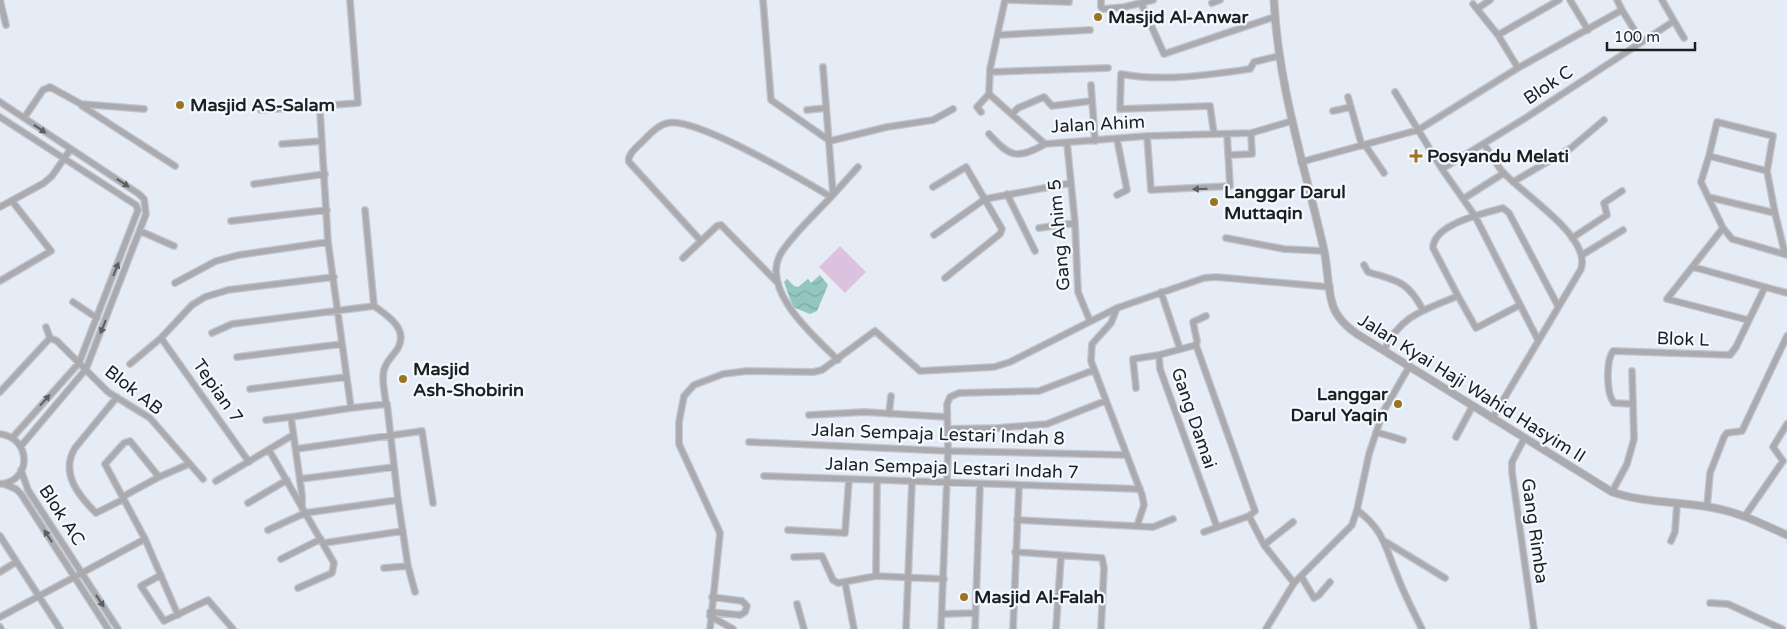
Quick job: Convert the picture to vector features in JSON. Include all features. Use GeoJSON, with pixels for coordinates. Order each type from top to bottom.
{"type":"FeatureCollection","features":[{"type":"Feature","properties":{"kind":"street"},"geometry":{"type":"LineString","coordinates":[[0,0],[6,25]]}},
{"type":"Feature","properties":{"kind":"street"},"geometry":{"type":"LineString","coordinates":[[261,110],[358,103],[350,0]]}},
{"type":"Feature","properties":{"kind":"street"},"geometry":{"type":"LineString","coordinates":[[763,0],[770,100],[830,141],[887,127],[934,120],[953,109]]}},
{"type":"Feature","properties":{"kind":"street"},"geometry":{"type":"LineString","coordinates":[[980,112],[977,107],[989,94],[990,72],[1004,0]]}},
{"type":"Feature","properties":{"kind":"street"},"geometry":{"type":"LineString","coordinates":[[1010,0],[1069,2]]}},
{"type":"Feature","properties":{"kind":"street"},"geometry":{"type":"LineString","coordinates":[[1101,0],[1101,7],[1103,9],[1124,7],[1153,0]]}},
{"type":"Feature","properties":{"kind":"street"},"geometry":{"type":"LineString","coordinates":[[1124,0],[1124,7]]}},
{"type":"Feature","properties":{"kind":"street"},"geometry":{"type":"LineString","coordinates":[[1212,3],[1220,0]]}},
{"type":"Feature","properties":{"kind":"street","name":"Jalan Kyai Haji Wahid Hasyim II"},"geometry":{"type":"LineString","coordinates":[[1274,0],[1274,17],[1279,56],[1292,121],[1324,251],[1333,306],[1343,322],[1472,407],[1612,492],[1635,499],[1707,507],[1746,516],[1787,534]]}},
{"type":"Feature","properties":{"kind":"street"},"geometry":{"type":"LineString","coordinates":[[1490,0],[1475,7],[1498,35],[1518,68]]}},
{"type":"Feature","properties":{"kind":"street"},"geometry":{"type":"LineString","coordinates":[[1498,35],[1559,0]]}},
{"type":"Feature","properties":{"kind":"street"},"geometry":{"type":"LineString","coordinates":[[1570,0],[1588,30]]}},
{"type":"Feature","properties":{"kind":"street"},"geometry":{"type":"LineString","coordinates":[[1617,0],[1641,41]]}},
{"type":"Feature","properties":{"kind":"street"},"geometry":{"type":"LineString","coordinates":[[1662,0],[1672,22],[1684,38]]}},
{"type":"Feature","properties":{"kind":"street"},"geometry":{"type":"LineString","coordinates":[[1141,3],[1164,54],[1274,17]]}},
{"type":"Feature","properties":{"kind":"street"},"geometry":{"type":"LineString","coordinates":[[1301,162],[1418,130],[1518,68],[1622,10]]}},
{"type":"Feature","properties":{"kind":"street","name":"Blok C"},"geometry":{"type":"LineString","coordinates":[[1442,169],[1484,144],[1672,22]]}},
{"type":"Feature","properties":{"kind":"street"},"geometry":{"type":"LineString","coordinates":[[998,35],[1090,30]]}},
{"type":"Feature","properties":{"kind":"street"},"geometry":{"type":"LineString","coordinates":[[1214,134],[1210,106],[1120,109],[1121,74],[1132,78],[1152,78],[1216,74],[1250,69],[1254,62],[1279,56]]}},
{"type":"Feature","properties":{"kind":"street"},"geometry":{"type":"LineString","coordinates":[[823,67],[830,141],[832,196]]}},
{"type":"Feature","properties":{"kind":"street"},"geometry":{"type":"LineString","coordinates":[[990,72],[1108,68]]}},
{"type":"Feature","properties":{"kind":"street"},"geometry":{"type":"LineString","coordinates":[[1091,86],[1095,141]]}},
{"type":"Feature","properties":{"kind":"street"},"geometry":{"type":"LineString","coordinates":[[24,118],[44,90],[50,87],[81,104],[175,166]]}},
{"type":"Feature","properties":{"kind":"street"},"geometry":{"type":"LineString","coordinates":[[1395,92],[1442,169],[1474,216],[1538,340]]}},
{"type":"Feature","properties":{"kind":"street","name":"Jalan Ahim"},"geometry":{"type":"LineString","coordinates":[[989,94],[1045,144],[1066,144],[1147,136],[1251,133],[1292,121]]}},
{"type":"Feature","properties":{"kind":"street"},"geometry":{"type":"LineString","coordinates":[[1012,114],[1018,108],[1044,97],[1052,106],[1091,101]]}},
{"type":"Feature","properties":{"kind":"street"},"geometry":{"type":"LineString","coordinates":[[1348,97],[1364,146],[1384,173]]}},
{"type":"Feature","properties":{"kind":"street"},"geometry":{"type":"LineString","coordinates":[[0,102],[144,199],[146,214],[86,370],[21,446]]}},
{"type":"Feature","properties":{"kind":"street"},"geometry":{"type":"LineString","coordinates":[[81,104],[144,109]]}},
{"type":"Feature","properties":{"kind":"street"},"geometry":{"type":"LineString","coordinates":[[320,106],[328,242],[351,408]]}},
{"type":"Feature","properties":{"kind":"street"},"geometry":{"type":"LineString","coordinates":[[1333,111],[1351,107]]}},
{"type":"Feature","properties":{"kind":"street"},"geometry":{"type":"LineString","coordinates":[[807,110],[826,108]]}},
{"type":"Feature","properties":{"kind":"street"},"geometry":{"type":"LineString","coordinates":[[0,117],[136,206],[138,210],[79,363],[13,437]]}},
{"type":"Feature","properties":{"kind":"street"},"geometry":{"type":"LineString","coordinates":[[1513,182],[1571,148],[1604,120]]}},
{"type":"Feature","properties":{"kind":"street"},"geometry":{"type":"LineString","coordinates":[[1720,121],[1772,136],[1767,171],[1786,255],[1732,239],[1723,228],[1701,182],[1716,124],[1720,121]]}},
{"type":"Feature","properties":{"kind":"street"},"geometry":{"type":"LineString","coordinates":[[701,241],[629,162],[630,155],[642,142],[658,127],[667,123],[687,124],[768,160],[832,196]]}},
{"type":"Feature","properties":{"kind":"street"},"geometry":{"type":"LineString","coordinates":[[1229,155],[1252,154],[1251,133]]}},
{"type":"Feature","properties":{"kind":"street"},"geometry":{"type":"LineString","coordinates":[[989,134],[1001,148],[1016,155],[1025,154],[1045,144]]}},
{"type":"Feature","properties":{"kind":"street"},"geometry":{"type":"LineString","coordinates":[[1147,136],[1151,190],[1230,186],[1227,134]]}},
{"type":"Feature","properties":{"kind":"street"},"geometry":{"type":"LineString","coordinates":[[1117,139],[1127,190],[1117,196]]}},
{"type":"Feature","properties":{"kind":"street"},"geometry":{"type":"LineString","coordinates":[[282,144],[322,141]]}},
{"type":"Feature","properties":{"kind":"street","name":"Gang Ahim 5"},"geometry":{"type":"LineString","coordinates":[[1066,144],[1075,223],[1078,292],[1090,321]]}},
{"type":"Feature","properties":{"kind":"street"},"geometry":{"type":"LineString","coordinates":[[1484,144],[1504,173],[1530,195],[1572,238],[1582,255],[1581,269],[1492,419]]}},
{"type":"Feature","properties":{"kind":"street"},"geometry":{"type":"LineString","coordinates":[[0,207],[48,179],[70,150]]}},
{"type":"Feature","properties":{"kind":"street"},"geometry":{"type":"LineString","coordinates":[[1709,156],[1767,171]]}},
{"type":"Feature","properties":{"kind":"street"},"geometry":{"type":"LineString","coordinates":[[933,187],[964,166],[1002,231],[945,278]]}},
{"type":"Feature","properties":{"kind":"street"},"geometry":{"type":"LineString","coordinates":[[778,283],[780,254],[858,167]]}},
{"type":"Feature","properties":{"kind":"street"},"geometry":{"type":"LineString","coordinates":[[1463,199],[1504,173]]}},
{"type":"Feature","properties":{"kind":"street"},"geometry":{"type":"LineString","coordinates":[[254,184],[325,174]]}},
{"type":"Feature","properties":{"kind":"street"},"geometry":{"type":"LineString","coordinates":[[934,235],[985,199],[1071,183]]}},
{"type":"Feature","properties":{"kind":"street"},"geometry":{"type":"LineString","coordinates":[[1572,238],[1607,215],[1604,202],[1622,191]]}},
{"type":"Feature","properties":{"kind":"street"},"geometry":{"type":"LineString","coordinates":[[1007,194],[1035,251]]}},
{"type":"Feature","properties":{"kind":"street"},"geometry":{"type":"LineString","coordinates":[[1708,197],[1775,213]]}},
{"type":"Feature","properties":{"kind":"street"},"geometry":{"type":"LineString","coordinates":[[0,281],[51,251],[12,201]]}},
{"type":"Feature","properties":{"kind":"street"},"geometry":{"type":"LineString","coordinates":[[1520,305],[1476,328],[1436,254],[1433,243],[1444,230],[1474,216],[1503,208],[1507,211],[1558,306]]}},
{"type":"Feature","properties":{"kind":"street"},"geometry":{"type":"LineString","coordinates":[[230,220],[326,210]]}},
{"type":"Feature","properties":{"kind":"street"},"geometry":{"type":"LineString","coordinates":[[365,210],[374,306],[396,324],[400,334],[400,346],[385,366],[384,372],[398,500],[408,566],[415,592]]}},
{"type":"Feature","properties":{"kind":"street"},"geometry":{"type":"LineString","coordinates":[[1039,228],[1075,223]]}},
{"type":"Feature","properties":{"kind":"street"},"geometry":{"type":"LineString","coordinates":[[683,258],[721,225],[778,283],[792,312],[838,360]]}},
{"type":"Feature","properties":{"kind":"street"},"geometry":{"type":"LineString","coordinates":[[1723,228],[1667,299],[1748,320],[1765,286]]}},
{"type":"Feature","properties":{"kind":"street"},"geometry":{"type":"LineString","coordinates":[[1582,255],[1623,230]]}},
{"type":"Feature","properties":{"kind":"street"},"geometry":{"type":"LineString","coordinates":[[140,232],[174,246]]}},
{"type":"Feature","properties":{"kind":"street"},"geometry":{"type":"LineString","coordinates":[[1226,238],[1284,249],[1324,251]]}},
{"type":"Feature","properties":{"kind":"street"},"geometry":{"type":"LineString","coordinates":[[175,283],[216,261],[239,255],[328,242]]}},
{"type":"Feature","properties":{"kind":"street"},"geometry":{"type":"LineString","coordinates":[[1364,265],[1368,272],[1400,281],[1413,292],[1423,310]]}},
{"type":"Feature","properties":{"kind":"street"},"geometry":{"type":"LineString","coordinates":[[1693,267],[1787,293]]}},
{"type":"Feature","properties":{"kind":"street"},"geometry":{"type":"LineString","coordinates":[[130,364],[161,338],[192,305],[214,293],[334,277]]}},
{"type":"Feature","properties":{"kind":"street"},"geometry":{"type":"LineString","coordinates":[[710,629],[710,614],[720,533],[679,444],[679,422],[684,396],[688,390],[701,382],[724,374],[761,371],[814,372],[827,368],[875,331],[920,371],[994,367],[1010,362],[1117,308],[1161,292],[1216,277],[1330,287]]}},
{"type":"Feature","properties":{"kind":"street"},"geometry":{"type":"LineString","coordinates":[[1161,292],[1180,349]]}},
{"type":"Feature","properties":{"kind":"street"},"geometry":{"type":"LineString","coordinates":[[1384,350],[1399,326],[1408,318],[1458,296]]}},
{"type":"Feature","properties":{"kind":"street"},"geometry":{"type":"LineString","coordinates":[[74,302],[96,318]]}},
{"type":"Feature","properties":{"kind":"street"},"geometry":{"type":"LineString","coordinates":[[212,333],[232,324],[374,306]]}},
{"type":"Feature","properties":{"kind":"street"},"geometry":{"type":"LineString","coordinates":[[1117,308],[1111,323],[1092,344],[1091,354],[1094,370],[1105,401],[1140,489],[1144,505],[1137,526]]}},
{"type":"Feature","properties":{"kind":"street"},"geometry":{"type":"LineString","coordinates":[[1196,346],[1197,341],[1193,322],[1206,316]]}},
{"type":"Feature","properties":{"kind":"street","name":"Blok L"},"geometry":{"type":"LineString","coordinates":[[1632,404],[1614,403],[1611,400],[1609,367],[1613,351],[1725,356],[1733,354],[1748,320]]}},
{"type":"Feature","properties":{"kind":"street"},"geometry":{"type":"LineString","coordinates":[[0,392],[50,338],[46,327]]}},
{"type":"Feature","properties":{"kind":"street"},"geometry":{"type":"LineString","coordinates":[[1707,507],[1710,473],[1724,437],[1728,433],[1742,431],[1787,336]]}},
{"type":"Feature","properties":{"kind":"street","name":"Blok AB"},"geometry":{"type":"LineString","coordinates":[[50,338],[57,341],[117,397],[147,415],[202,479]]}},
{"type":"Feature","properties":{"kind":"street","name":"Tepian 7"},"geometry":{"type":"LineString","coordinates":[[161,338],[249,462]]}},
{"type":"Feature","properties":{"kind":"street"},"geometry":{"type":"LineString","coordinates":[[236,358],[342,344]]}},
{"type":"Feature","properties":{"kind":"street","name":"Gang Damai"},"geometry":{"type":"LineString","coordinates":[[1217,527],[1164,385],[1159,355],[1196,346],[1255,511],[1249,516],[1264,544],[1294,583]]}},
{"type":"Feature","properties":{"kind":"street"},"geometry":{"type":"LineString","coordinates":[[1136,388],[1132,360],[1136,357],[1159,355]]}},
{"type":"Feature","properties":{"kind":"street"},"geometry":{"type":"LineString","coordinates":[[1266,629],[1294,583],[1348,530],[1354,521],[1364,470],[1376,432],[1386,406],[1409,367]]}},
{"type":"Feature","properties":{"kind":"street"},"geometry":{"type":"LineString","coordinates":[[941,629],[947,484],[948,400],[954,394],[1039,391],[1094,370]]}},
{"type":"Feature","properties":{"kind":"street"},"geometry":{"type":"LineString","coordinates":[[1612,492],[1627,464],[1634,439],[1632,371]]}},
{"type":"Feature","properties":{"kind":"street"},"geometry":{"type":"LineString","coordinates":[[250,389],[346,377]]}},
{"type":"Feature","properties":{"kind":"street"},"geometry":{"type":"LineString","coordinates":[[889,414],[891,396]]}},
{"type":"Feature","properties":{"kind":"street"},"geometry":{"type":"LineString","coordinates":[[117,397],[75,448],[68,468],[69,477],[96,513],[159,476],[189,464]]}},
{"type":"Feature","properties":{"kind":"street"},"geometry":{"type":"LineString","coordinates":[[947,429],[1047,424],[1105,401]]}},
{"type":"Feature","properties":{"kind":"street"},"geometry":{"type":"LineString","coordinates":[[266,420],[386,404]]}},
{"type":"Feature","properties":{"kind":"street"},"geometry":{"type":"LineString","coordinates":[[1456,437],[1472,407]]}},
{"type":"Feature","properties":{"kind":"street"},"geometry":{"type":"LineString","coordinates":[[809,415],[889,414],[947,417]]}},
{"type":"Feature","properties":{"kind":"street"},"geometry":{"type":"LineString","coordinates":[[290,417],[296,449],[303,510]]}},
{"type":"Feature","properties":{"kind":"street"},"geometry":{"type":"LineString","coordinates":[[1746,516],[1783,462],[1772,447],[1787,424]]}},
{"type":"Feature","properties":{"kind":"street"},"geometry":{"type":"LineString","coordinates":[[296,449],[419,431],[424,433],[433,503]]}},
{"type":"Feature","properties":{"kind":"street"},"geometry":{"type":"LineString","coordinates":[[1376,432],[1403,440]]}},
{"type":"Feature","properties":{"kind":"street"},"geometry":{"type":"LineString","coordinates":[[0,434],[13,437],[21,446],[24,454],[21,470],[14,479],[2,484]]}},
{"type":"Feature","properties":{"kind":"street"},"geometry":{"type":"LineString","coordinates":[[216,481],[293,436]]}},
{"type":"Feature","properties":{"kind":"street","name":"Gang Rimba"},"geometry":{"type":"LineString","coordinates":[[1524,439],[1512,462],[1512,472],[1534,629]]}},
{"type":"Feature","properties":{"kind":"street"},"geometry":{"type":"LineString","coordinates":[[159,476],[130,441],[124,442],[105,464],[145,538],[178,615]]}},
{"type":"Feature","properties":{"kind":"street","name":"Jalan Sempaja Lestari Indah 8"},"geometry":{"type":"LineString","coordinates":[[749,442],[948,451],[1126,455]]}},
{"type":"Feature","properties":{"kind":"street"},"geometry":{"type":"LineString","coordinates":[[269,450],[332,557],[334,569],[332,573],[298,588]]}},
{"type":"Feature","properties":{"kind":"street"},"geometry":{"type":"LineString","coordinates":[[300,479],[394,467]]}},
{"type":"Feature","properties":{"kind":"street","name":"Blok AC"},"geometry":{"type":"LineString","coordinates":[[21,470],[28,490],[118,629]]}},
{"type":"Feature","properties":{"kind":"street","name":"Jalan Sempaja Lestari Indah 7"},"geometry":{"type":"LineString","coordinates":[[764,476],[947,484],[1140,489]]}},
{"type":"Feature","properties":{"kind":"street"},"geometry":{"type":"LineString","coordinates":[[788,530],[845,533],[849,479]]}},
{"type":"Feature","properties":{"kind":"street"},"geometry":{"type":"LineString","coordinates":[[248,503],[286,480]]}},
{"type":"Feature","properties":{"kind":"street"},"geometry":{"type":"LineString","coordinates":[[876,576],[877,480]]}},
{"type":"Feature","properties":{"kind":"street"},"geometry":{"type":"LineString","coordinates":[[906,629],[912,481]]}},
{"type":"Feature","properties":{"kind":"street"},"geometry":{"type":"LineString","coordinates":[[2,484],[16,488],[21,494],[108,629]]}},
{"type":"Feature","properties":{"kind":"street"},"geometry":{"type":"LineString","coordinates":[[975,629],[980,484]]}},
{"type":"Feature","properties":{"kind":"street"},"geometry":{"type":"LineString","coordinates":[[1013,629],[1019,486]]}},
{"type":"Feature","properties":{"kind":"street"},"geometry":{"type":"LineString","coordinates":[[268,530],[303,510],[398,500]]}},
{"type":"Feature","properties":{"kind":"street"},"geometry":{"type":"LineString","coordinates":[[1671,541],[1675,532],[1677,504]]}},
{"type":"Feature","properties":{"kind":"street"},"geometry":{"type":"LineString","coordinates":[[1357,510],[1371,521],[1386,542],[1397,576],[1422,629]]}},
{"type":"Feature","properties":{"kind":"street"},"geometry":{"type":"LineString","coordinates":[[1204,532],[1249,516]]}},
{"type":"Feature","properties":{"kind":"street"},"geometry":{"type":"LineString","coordinates":[[1017,520],[1156,527],[1173,519]]}},
{"type":"Feature","properties":{"kind":"street"},"geometry":{"type":"LineString","coordinates":[[1264,544],[1293,522]]}},
{"type":"Feature","properties":{"kind":"street"},"geometry":{"type":"LineString","coordinates":[[281,559],[322,541],[403,532]]}},
{"type":"Feature","properties":{"kind":"street"},"geometry":{"type":"LineString","coordinates":[[0,536],[60,629]]}},
{"type":"Feature","properties":{"kind":"street"},"geometry":{"type":"LineString","coordinates":[[1,616],[145,538]]}},
{"type":"Feature","properties":{"kind":"street"},"geometry":{"type":"LineString","coordinates":[[1386,542],[1445,578]]}},
{"type":"Feature","properties":{"kind":"street"},"geometry":{"type":"LineString","coordinates":[[1015,552],[1061,556],[1095,556],[1103,560],[1100,629]]}},
{"type":"Feature","properties":{"kind":"street"},"geometry":{"type":"LineString","coordinates":[[794,556],[822,556],[835,582],[876,576],[944,579]]}},
{"type":"Feature","properties":{"kind":"street"},"geometry":{"type":"LineString","coordinates":[[1056,629],[1061,556]]}},
{"type":"Feature","properties":{"kind":"street"},"geometry":{"type":"LineString","coordinates":[[0,572],[16,562]]}},
{"type":"Feature","properties":{"kind":"street"},"geometry":{"type":"LineString","coordinates":[[384,568],[408,566]]}},
{"type":"Feature","properties":{"kind":"street"},"geometry":{"type":"LineString","coordinates":[[161,575],[142,586],[164,621],[210,600],[233,629]]}},
{"type":"Feature","properties":{"kind":"street"},"geometry":{"type":"LineString","coordinates":[[1301,576],[1314,598],[1330,582]]}},
{"type":"Feature","properties":{"kind":"street"},"geometry":{"type":"LineString","coordinates":[[845,582],[854,629]]}},
{"type":"Feature","properties":{"kind":"street"},"geometry":{"type":"LineString","coordinates":[[710,614],[740,615],[746,612],[747,606],[742,600],[712,597]]}},
{"type":"Feature","properties":{"kind":"street"},"geometry":{"type":"LineString","coordinates":[[1710,603],[1728,604],[1782,629]]}},
{"type":"Feature","properties":{"kind":"street"},"geometry":{"type":"LineString","coordinates":[[797,604],[804,629]]}},
{"type":"Feature","properties":{"kind":"street"},"geometry":{"type":"LineString","coordinates":[[942,614],[975,613]]}},
{"type":"Feature","properties":{"kind":"street"},"geometry":{"type":"LineString","coordinates":[[710,614],[730,627]]}},
{"type":"Feature","properties":{"kind":"street"},"geometry":{"type":"LineString","coordinates":[[719,629],[730,627]]}},
{"type":"Feature","properties":{"kind":"shaded area"},"geometry":{"type":"Polygon","coordinates":[[[840,246],[866,272],[845,293],[819,267],[840,246]]]}},
{"type":"Feature","properties":{"kind":"water"},"geometry":{"type":"Polygon","coordinates":[[[820,275],[828,285],[817,311],[810,314],[793,307],[784,282],[787,279],[794,286],[798,287],[808,279],[811,283],[820,275]]]}},
{"type":"Feature","properties":{"kind":"place","name":"Masjid Al-Anwar"},"geometry":{"type":"Point","coordinates":[1098,17]}},
{"type":"Feature","properties":{"kind":"place","name":"Masjid AS-Salam"},"geometry":{"type":"Point","coordinates":[180,105]}},
{"type":"Feature","properties":{"kind":"place","name":"Posyandu Melati"},"geometry":{"type":"Point","coordinates":[1416,156]}},
{"type":"Feature","properties":{"kind":"place","name":"Langgar Darul Muttaqin"},"geometry":{"type":"Point","coordinates":[1214,202]}},
{"type":"Feature","properties":{"kind":"place","name":"Masjid Ash-Shobirin"},"geometry":{"type":"Point","coordinates":[403,379]}},
{"type":"Feature","properties":{"kind":"place","name":"Langgar Darul Yaqin"},"geometry":{"type":"Point","coordinates":[1398,404]}},
{"type":"Feature","properties":{"kind":"place","name":"Masjid Al-Falah"},"geometry":{"type":"Point","coordinates":[964,597]}}]}
